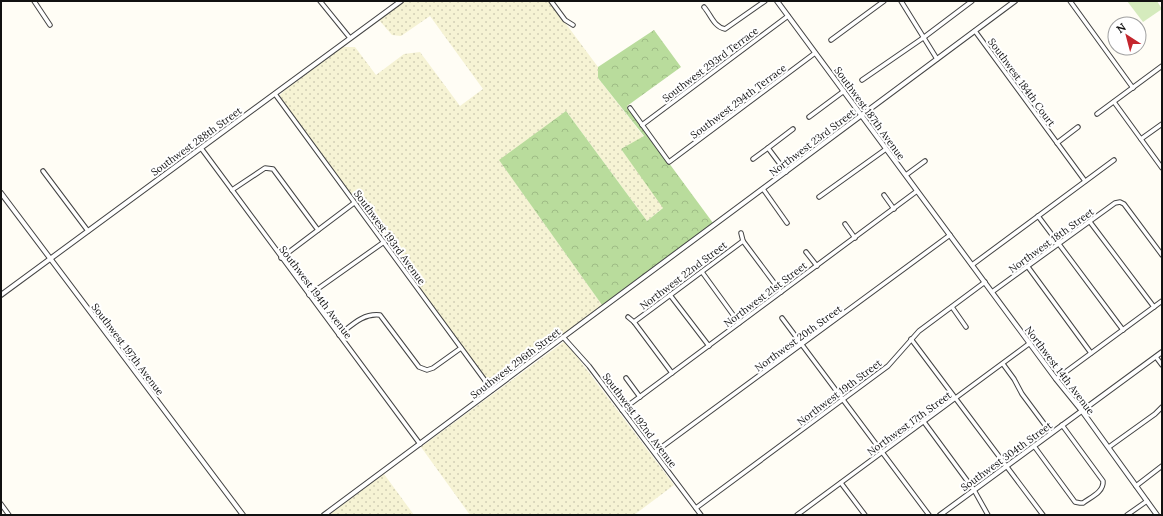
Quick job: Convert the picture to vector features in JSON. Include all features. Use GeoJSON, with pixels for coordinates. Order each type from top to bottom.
{"type":"FeatureCollection","features":[{"type":"Feature","properties":{"kind":"street"},"geometry":{"type":"LineString","coordinates":[[34,1],[50,25]]}},
{"type":"Feature","properties":{"kind":"street"},"geometry":{"type":"LineString","coordinates":[[320,1],[350,38]]}},
{"type":"Feature","properties":{"kind":"street","name":"Southwest 288th Street"},"geometry":{"type":"LineString","coordinates":[[1,295],[401,1]]}},
{"type":"Feature","properties":{"kind":"street"},"geometry":{"type":"LineString","coordinates":[[551,1],[565,20],[573,25]]}},
{"type":"Feature","properties":{"kind":"street","name":"Southwest 293rd Terrace"},"geometry":{"type":"LineString","coordinates":[[704,8],[718,26],[723,29],[729,28],[765,1]]}},
{"type":"Feature","properties":{"kind":"street","name":"Southwest 187th Avenue"},"geometry":{"type":"LineString","coordinates":[[777,1],[950,235]]}},
{"type":"Feature","properties":{"kind":"street"},"geometry":{"type":"LineString","coordinates":[[831,40],[884,1]]}},
{"type":"Feature","properties":{"kind":"street"},"geometry":{"type":"LineString","coordinates":[[900,1],[937,59],[1013,1]]}},
{"type":"Feature","properties":{"kind":"street"},"geometry":{"type":"LineString","coordinates":[[862,80],[923,38],[972,1]]}},
{"type":"Feature","properties":{"kind":"street"},"geometry":{"type":"LineString","coordinates":[[1070,1],[1133,88]]}},
{"type":"Feature","properties":{"kind":"street","name":"Southwest 293rd Terrace"},"geometry":{"type":"LineString","coordinates":[[642,124],[788,16]]}},
{"type":"Feature","properties":{"kind":"street","name":"Southwest 184th Court"},"geometry":{"type":"LineString","coordinates":[[975,31],[1085,181]]}},
{"type":"Feature","properties":{"kind":"street","name":"Southwest 294th Terrace"},"geometry":{"type":"LineString","coordinates":[[642,124],[669,162],[815,52]]}},
{"type":"Feature","properties":{"kind":"street","name":"Northwest 23rd Street"},"geometry":{"type":"LineString","coordinates":[[716,224],[937,59]]}},
{"type":"Feature","properties":{"kind":"street"},"geometry":{"type":"LineString","coordinates":[[1097,114],[1162,66]]}},
{"type":"Feature","properties":{"kind":"street"},"geometry":{"type":"LineString","coordinates":[[809,117],[844,91]]}},
{"type":"Feature","properties":{"kind":"street","name":"Southwest 193rd Avenue"},"geometry":{"type":"LineString","coordinates":[[275,94],[492,390]]}},
{"type":"Feature","properties":{"kind":"street"},"geometry":{"type":"LineString","coordinates":[[1114,102],[1162,168]]}},
{"type":"Feature","properties":{"kind":"street"},"geometry":{"type":"LineString","coordinates":[[630,108],[642,124]]}},
{"type":"Feature","properties":{"kind":"street"},"geometry":{"type":"LineString","coordinates":[[1141,140],[1162,124]]}},
{"type":"Feature","properties":{"kind":"street"},"geometry":{"type":"LineString","coordinates":[[1057,143],[1078,128]]}},
{"type":"Feature","properties":{"kind":"street"},"geometry":{"type":"LineString","coordinates":[[753,159],[793,129]]}},
{"type":"Feature","properties":{"kind":"street","name":"Southwest 194th Avenue"},"geometry":{"type":"LineString","coordinates":[[201,148],[420,444]]}},
{"type":"Feature","properties":{"kind":"street"},"geometry":{"type":"LineString","coordinates":[[768,148],[786,172]]}},
{"type":"Feature","properties":{"kind":"street"},"geometry":{"type":"LineString","coordinates":[[819,197],[886,149]]}},
{"type":"Feature","properties":{"kind":"street"},"geometry":{"type":"LineString","coordinates":[[972,265],[1114,160]]}},
{"type":"Feature","properties":{"kind":"street"},"geometry":{"type":"LineString","coordinates":[[906,175],[925,161]]}},
{"type":"Feature","properties":{"kind":"street"},"geometry":{"type":"LineString","coordinates":[[232,190],[265,168],[273,169],[318,230]]}},
{"type":"Feature","properties":{"kind":"street"},"geometry":{"type":"LineString","coordinates":[[43,171],[88,231]]}},
{"type":"Feature","properties":{"kind":"street"},"geometry":{"type":"LineString","coordinates":[[763,189],[787,223]]}},
{"type":"Feature","properties":{"kind":"street","name":"Northwest 21st Street"},"geometry":{"type":"LineString","coordinates":[[622,410],[918,191]]}},
{"type":"Feature","properties":{"kind":"street","name":"Southwest 197th Avenue"},"geometry":{"type":"LineString","coordinates":[[1,193],[243,515]]}},
{"type":"Feature","properties":{"kind":"street"},"geometry":{"type":"LineString","coordinates":[[884,195],[894,209]]}},
{"type":"Feature","properties":{"kind":"street","name":"Northwest 18th Street"},"geometry":{"type":"LineString","coordinates":[[992,292],[1115,203],[1120,202],[1124,204],[1162,255]]}},
{"type":"Feature","properties":{"kind":"street"},"geometry":{"type":"LineString","coordinates":[[281,258],[354,203]]}},
{"type":"Feature","properties":{"kind":"street"},"geometry":{"type":"LineString","coordinates":[[1038,216],[1123,330]]}},
{"type":"Feature","properties":{"kind":"street"},"geometry":{"type":"LineString","coordinates":[[1090,222],[1154,307]]}},
{"type":"Feature","properties":{"kind":"street","name":"Southwest 296th Street"},"geometry":{"type":"LineString","coordinates":[[324,515],[716,224]]}},
{"type":"Feature","properties":{"kind":"street"},"geometry":{"type":"LineString","coordinates":[[845,224],[855,238]]}},
{"type":"Feature","properties":{"kind":"street"},"geometry":{"type":"LineString","coordinates":[[741,233],[743,241],[781,292]]}},
{"type":"Feature","properties":{"kind":"street","name":"Northwest 14th Avenue"},"geometry":{"type":"LineString","coordinates":[[950,235],[1056,379],[1082,411],[1157,515]]}},
{"type":"Feature","properties":{"kind":"street","name":"Northwest 20th Street"},"geometry":{"type":"LineString","coordinates":[[655,452],[950,235]]}},
{"type":"Feature","properties":{"kind":"street","name":"Northwest 22nd Street"},"geometry":{"type":"LineString","coordinates":[[634,322],[743,241]]}},
{"type":"Feature","properties":{"kind":"street"},"geometry":{"type":"LineString","coordinates":[[309,295],[384,242]]}},
{"type":"Feature","properties":{"kind":"street"},"geometry":{"type":"LineString","coordinates":[[806,252],[816,266]]}},
{"type":"Feature","properties":{"kind":"street"},"geometry":{"type":"LineString","coordinates":[[1028,267],[1091,353]]}},
{"type":"Feature","properties":{"kind":"street"},"geometry":{"type":"LineString","coordinates":[[702,272],[740,323]]}},
{"type":"Feature","properties":{"kind":"street","name":"Northwest 19th Street"},"geometry":{"type":"LineString","coordinates":[[696,508],[888,366],[919,331],[985,282]]}},
{"type":"Feature","properties":{"kind":"street"},"geometry":{"type":"LineString","coordinates":[[670,295],[708,346]]}},
{"type":"Feature","properties":{"kind":"street"},"geometry":{"type":"LineString","coordinates":[[1056,379],[1162,301]]}},
{"type":"Feature","properties":{"kind":"street"},"geometry":{"type":"LineString","coordinates":[[952,307],[966,327]]}},
{"type":"Feature","properties":{"kind":"street"},"geometry":{"type":"LineString","coordinates":[[339,335],[363,317],[372,314],[380,315],[419,367],[427,370],[433,368],[461,348]]}},
{"type":"Feature","properties":{"kind":"street"},"geometry":{"type":"LineString","coordinates":[[628,317],[634,322],[672,373]]}},
{"type":"Feature","properties":{"kind":"street"},"geometry":{"type":"LineString","coordinates":[[782,318],[929,515]]}},
{"type":"Feature","properties":{"kind":"street","name":"Southwest 192nd Avenue"},"geometry":{"type":"LineString","coordinates":[[564,337],[655,452],[701,515]]}},
{"type":"Feature","properties":{"kind":"street"},"geometry":{"type":"LineString","coordinates":[[911,339],[1043,515]]}},
{"type":"Feature","properties":{"kind":"street","name":"Northwest 17th Street"},"geometry":{"type":"LineString","coordinates":[[800,514],[1030,343]]}},
{"type":"Feature","properties":{"kind":"street","name":"Southwest 304th Street"},"geometry":{"type":"LineString","coordinates":[[940,515],[1162,352]]}},
{"type":"Feature","properties":{"kind":"street"},"geometry":{"type":"LineString","coordinates":[[1156,357],[1162,365]]}},
{"type":"Feature","properties":{"kind":"street"},"geometry":{"type":"LineString","coordinates":[[1003,364],[1014,379],[1022,394],[1051,433]]}},
{"type":"Feature","properties":{"kind":"street"},"geometry":{"type":"LineString","coordinates":[[626,378],[640,397]]}},
{"type":"Feature","properties":{"kind":"street"},"geometry":{"type":"LineString","coordinates":[[1109,448],[1155,414],[1162,407]]}},
{"type":"Feature","properties":{"kind":"street"},"geometry":{"type":"LineString","coordinates":[[924,422],[974,490],[988,515]]}},
{"type":"Feature","properties":{"kind":"street"},"geometry":{"type":"LineString","coordinates":[[1034,446],[1075,502],[1083,503],[1102,490],[1104,486],[1103,482],[1062,425]]}},
{"type":"Feature","properties":{"kind":"street"},"geometry":{"type":"LineString","coordinates":[[1136,486],[1162,466]]}},
{"type":"Feature","properties":{"kind":"street"},"geometry":{"type":"LineString","coordinates":[[841,483],[865,515]]}},
{"type":"Feature","properties":{"kind":"street"},"geometry":{"type":"LineString","coordinates":[[1127,515],[1146,501]]}},
{"type":"Feature","properties":{"kind":"street"},"geometry":{"type":"LineString","coordinates":[[1,504],[9,515]]}},
{"type":"Feature","properties":{"kind":"shaded area"},"geometry":{"type":"Polygon","coordinates":[[[405,1],[549,1],[598,67],[598,78],[644,137],[621,149],[664,207],[647,221],[566,111],[500,161],[602,305],[493,389],[278,97],[285,90],[343,47],[355,47],[376,75],[404,54],[420,52],[460,106],[483,89],[430,16],[401,36],[392,35],[379,20],[405,1]]]}},
{"type":"Feature","properties":{"kind":"shaded area"},"geometry":{"type":"Polygon","coordinates":[[[565,341],[674,485],[634,515],[470,515],[421,447],[565,341]]]}},
{"type":"Feature","properties":{"kind":"shaded area"},"geometry":{"type":"Polygon","coordinates":[[[384,474],[414,515],[329,515],[384,474]]]}},
{"type":"Feature","properties":{"kind":"green space"},"geometry":{"type":"Polygon","coordinates":[[[1127,1],[1157,1],[1162,9],[1147,19],[1147,16],[1138,16],[1127,1]]]}},
{"type":"Feature","properties":{"kind":"green space"},"geometry":{"type":"Polygon","coordinates":[[[654,30],[681,67],[627,106],[713,223],[602,305],[499,160],[566,111],[647,221],[663,208],[621,149],[644,136],[598,78],[598,67],[654,30]]]}}]}
